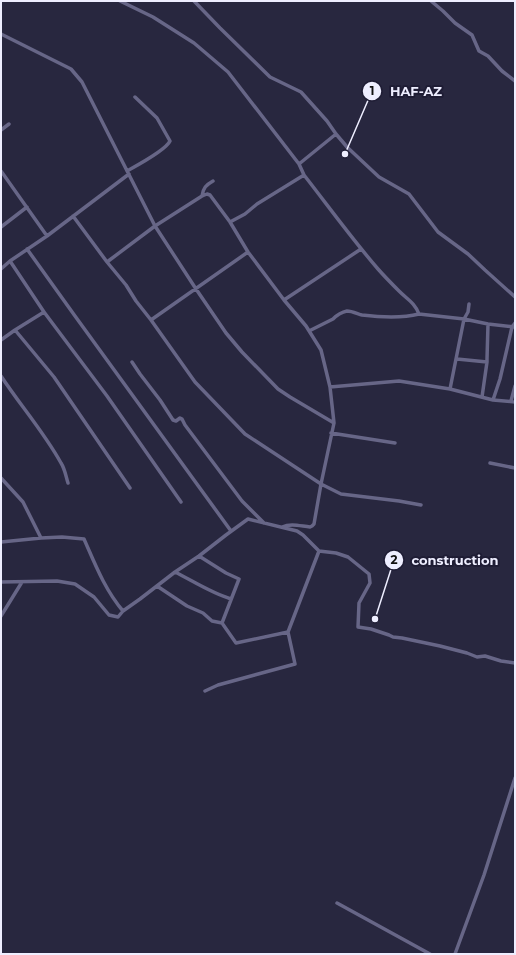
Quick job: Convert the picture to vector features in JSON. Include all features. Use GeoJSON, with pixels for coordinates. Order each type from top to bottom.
{"type":"FeatureCollection","features":[{"type":"Feature","properties":{"kind":"street"},"geometry":{"type":"LineString","coordinates":[[120,1],[153,17],[194,43],[228,72],[299,164],[304,175],[361,249],[383,275],[410,300],[416,307],[419,314]]}},
{"type":"Feature","properties":{"kind":"street"},"geometry":{"type":"LineString","coordinates":[[194,1],[270,77],[301,92],[327,121],[346,147],[379,177],[409,194],[438,232],[468,254],[515,297]]}},
{"type":"Feature","properties":{"kind":"street"},"geometry":{"type":"LineString","coordinates":[[431,1],[455,23],[472,35],[479,51],[488,56],[502,71],[515,81]]}},
{"type":"Feature","properties":{"kind":"street"},"geometry":{"type":"LineString","coordinates":[[435,5],[438,1]]}},
{"type":"Feature","properties":{"kind":"street"},"geometry":{"type":"LineString","coordinates":[[1,34],[70,69],[82,82],[155,226],[226,334],[278,389],[334,423]]}},
{"type":"Feature","properties":{"kind":"street"},"geometry":{"type":"LineString","coordinates":[[1,269],[167,145],[170,141],[156,118],[135,97]]}},
{"type":"Feature","properties":{"kind":"street"},"geometry":{"type":"LineString","coordinates":[[1,130],[9,124]]}},
{"type":"Feature","properties":{"kind":"street"},"geometry":{"type":"LineString","coordinates":[[299,164],[336,134]]}},
{"type":"Feature","properties":{"kind":"street"},"geometry":{"type":"LineString","coordinates":[[1,171],[47,236]]}},
{"type":"Feature","properties":{"kind":"street"},"geometry":{"type":"LineString","coordinates":[[230,222],[245,214],[257,204],[304,175]]}},
{"type":"Feature","properties":{"kind":"street"},"geometry":{"type":"LineString","coordinates":[[202,196],[205,186],[213,181]]}},
{"type":"Feature","properties":{"kind":"street"},"geometry":{"type":"LineString","coordinates":[[107,262],[155,226],[207,194],[230,222],[248,252],[284,300],[306,326],[321,350],[330,387],[334,423],[314,524],[310,527],[291,524],[282,527]]}},
{"type":"Feature","properties":{"kind":"street"},"geometry":{"type":"LineString","coordinates":[[1,227],[27,207]]}},
{"type":"Feature","properties":{"kind":"street"},"geometry":{"type":"LineString","coordinates":[[73,216],[126,285],[176,358],[195,382],[245,434],[321,484],[340,494],[420,505]]}},
{"type":"Feature","properties":{"kind":"street"},"geometry":{"type":"LineString","coordinates":[[27,249],[231,531]]}},
{"type":"Feature","properties":{"kind":"street"},"geometry":{"type":"LineString","coordinates":[[284,300],[361,249]]}},
{"type":"Feature","properties":{"kind":"street"},"geometry":{"type":"LineString","coordinates":[[151,320],[248,252]]}},
{"type":"Feature","properties":{"kind":"street"},"geometry":{"type":"LineString","coordinates":[[10,261],[44,312],[107,396],[181,502]]}},
{"type":"Feature","properties":{"kind":"street"},"geometry":{"type":"LineString","coordinates":[[450,389],[464,319],[468,312],[469,304]]}},
{"type":"Feature","properties":{"kind":"street"},"geometry":{"type":"LineString","coordinates":[[309,331],[348,311],[380,317],[419,314],[464,319],[488,324],[514,326],[493,400]]}},
{"type":"Feature","properties":{"kind":"street"},"geometry":{"type":"LineString","coordinates":[[1,340],[44,312]]}},
{"type":"Feature","properties":{"kind":"street"},"geometry":{"type":"LineString","coordinates":[[482,397],[487,362],[488,324]]}},
{"type":"Feature","properties":{"kind":"street"},"geometry":{"type":"LineString","coordinates":[[15,330],[54,377],[130,488]]}},
{"type":"Feature","properties":{"kind":"street"},"geometry":{"type":"LineString","coordinates":[[456,359],[487,362]]}},
{"type":"Feature","properties":{"kind":"street"},"geometry":{"type":"LineString","coordinates":[[132,362],[173,420],[176,421],[180,418],[182,419],[242,501],[264,523]]}},
{"type":"Feature","properties":{"kind":"street"},"geometry":{"type":"LineString","coordinates":[[1,376],[38,426],[62,464],[68,484]]}},
{"type":"Feature","properties":{"kind":"street"},"geometry":{"type":"LineString","coordinates":[[330,387],[399,381],[450,389],[493,400],[513,401],[515,386]]}},
{"type":"Feature","properties":{"kind":"street"},"geometry":{"type":"LineString","coordinates":[[332,433],[395,443]]}},
{"type":"Feature","properties":{"kind":"street"},"geometry":{"type":"LineString","coordinates":[[490,463],[515,468]]}},
{"type":"Feature","properties":{"kind":"street"},"geometry":{"type":"LineString","coordinates":[[1,478],[23,502],[41,538]]}},
{"type":"Feature","properties":{"kind":"street"},"geometry":{"type":"LineString","coordinates":[[1,582],[57,582],[74,584],[94,597],[109,615],[118,617],[123,611],[248,519],[297,531],[319,551],[336,553],[348,557],[369,574],[370,583],[359,603],[358,627],[371,628],[393,637],[440,646],[476,657],[485,656],[501,661],[515,663]]}},
{"type":"Feature","properties":{"kind":"street"},"geometry":{"type":"LineString","coordinates":[[1,542],[62,537],[84,539],[108,591],[123,611]]}},
{"type":"Feature","properties":{"kind":"street"},"geometry":{"type":"LineString","coordinates":[[205,691],[232,681],[295,665],[288,632],[319,551]]}},
{"type":"Feature","properties":{"kind":"street"},"geometry":{"type":"LineString","coordinates":[[199,556],[226,573],[239,579],[222,623]]}},
{"type":"Feature","properties":{"kind":"street"},"geometry":{"type":"LineString","coordinates":[[175,572],[220,596],[231,599]]}},
{"type":"Feature","properties":{"kind":"street"},"geometry":{"type":"LineString","coordinates":[[1,616],[22,582]]}},
{"type":"Feature","properties":{"kind":"street"},"geometry":{"type":"LineString","coordinates":[[157,586],[187,606],[203,613],[212,621],[222,623],[236,642],[288,632]]}},
{"type":"Feature","properties":{"kind":"street"},"geometry":{"type":"LineString","coordinates":[[355,598],[361,599]]}},
{"type":"Feature","properties":{"kind":"street"},"geometry":{"type":"LineString","coordinates":[[455,954],[484,875],[515,778]]}},
{"type":"Feature","properties":{"kind":"street"},"geometry":{"type":"LineString","coordinates":[[337,903],[430,954]]}},
{"type":"Feature","properties":{"kind":"place","name":"HAF-AZ"},"geometry":{"type":"Point","coordinates":[345,154]}},
{"type":"Feature","properties":{"kind":"place","name":"construction"},"geometry":{"type":"Point","coordinates":[375,619]}}]}
